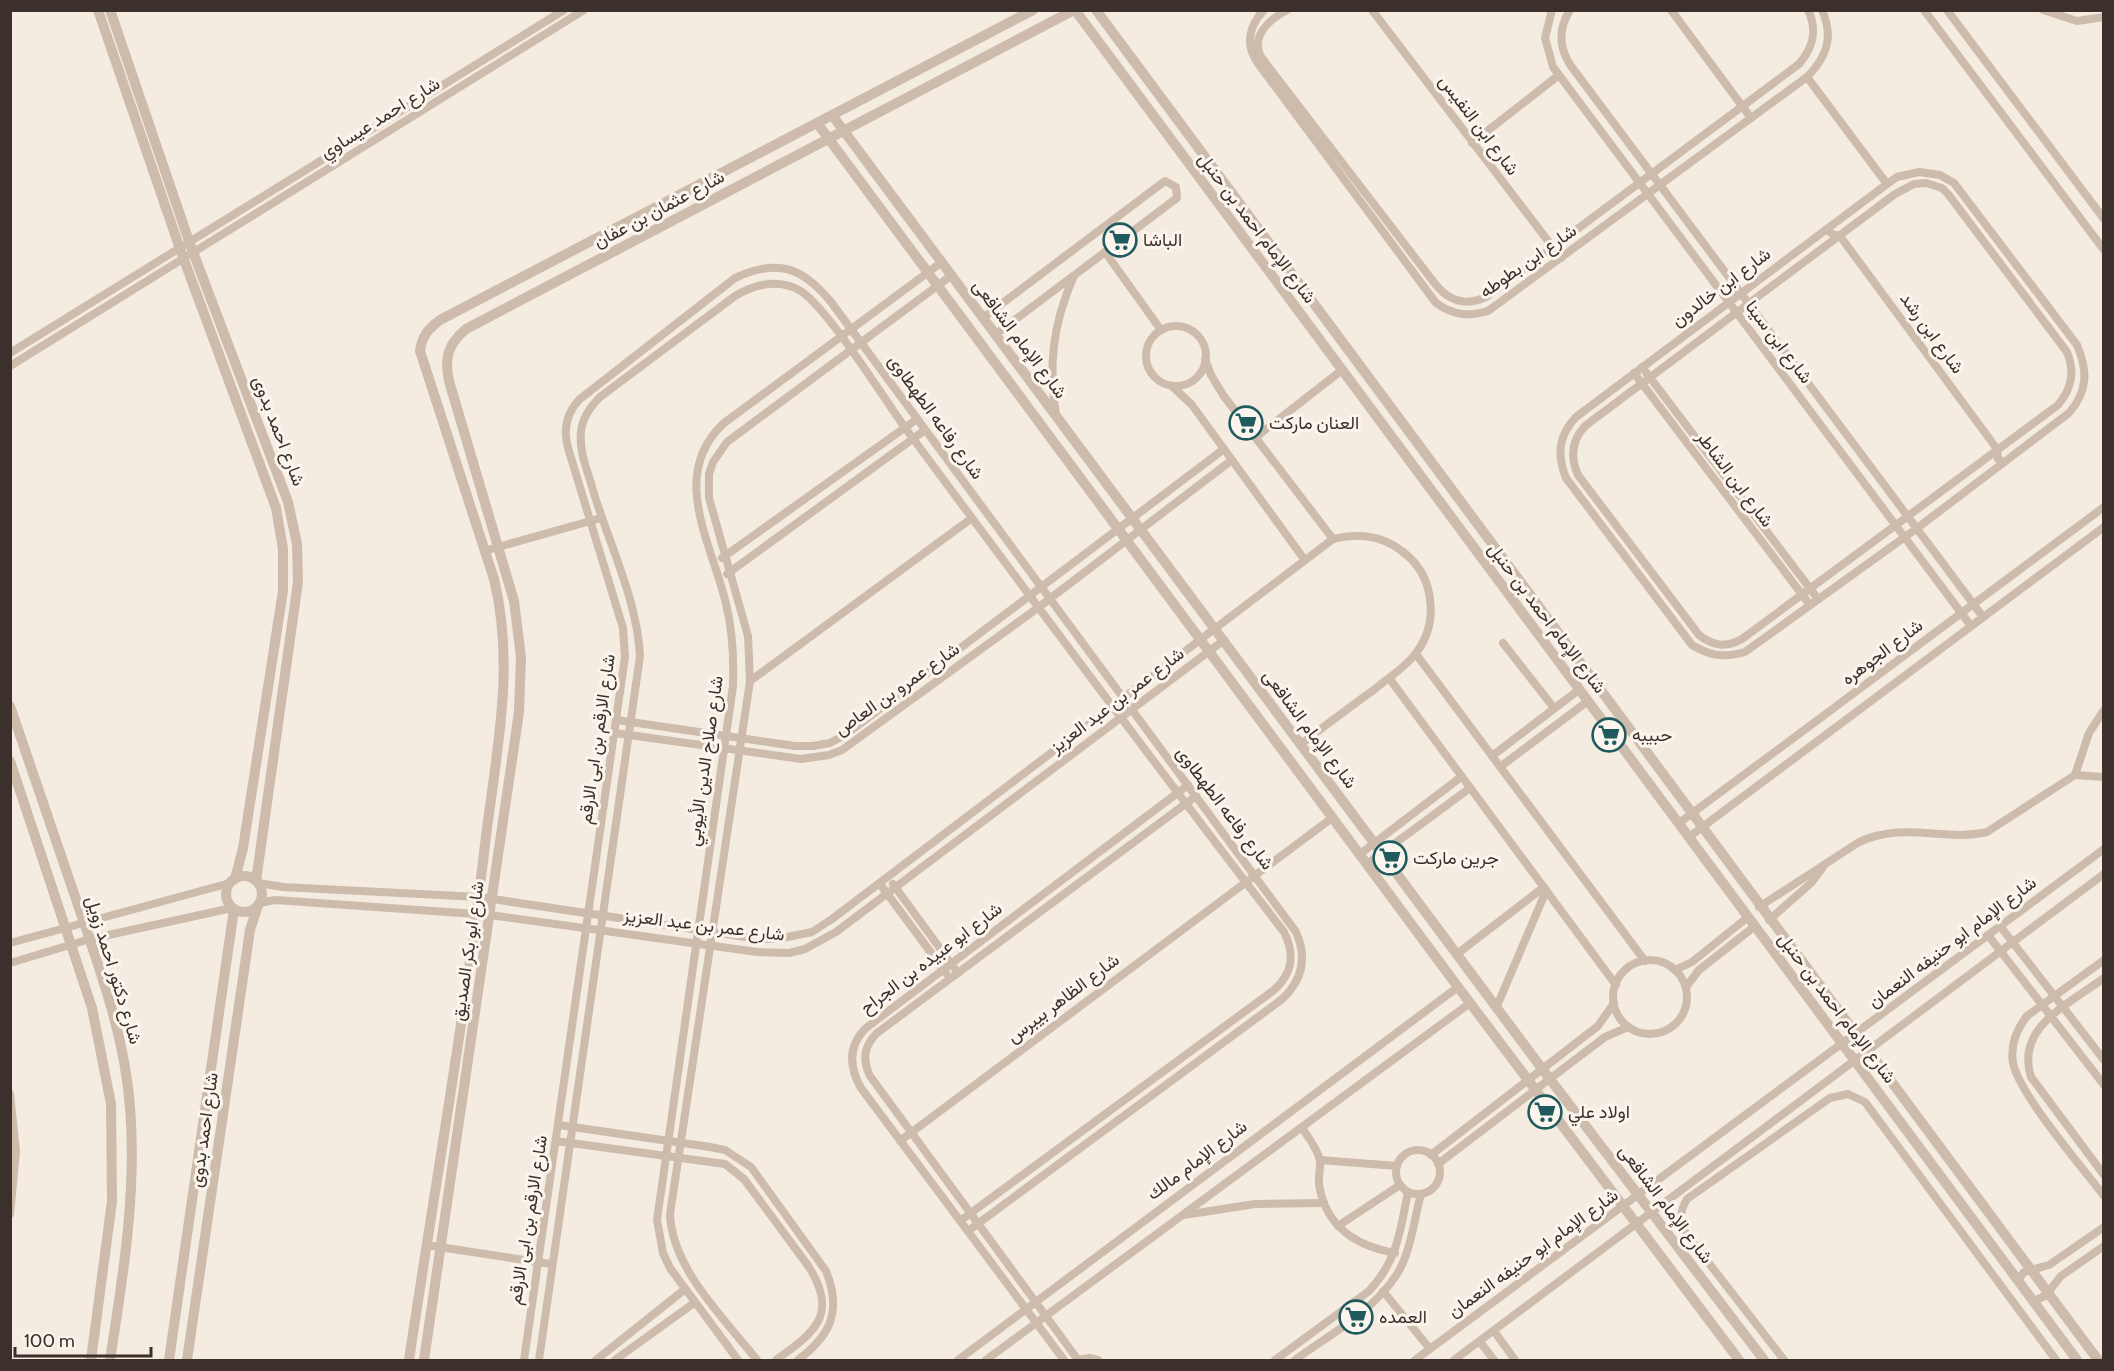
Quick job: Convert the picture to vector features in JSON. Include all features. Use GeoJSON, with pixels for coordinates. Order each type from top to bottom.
{"type":"FeatureCollection","features":[{"type":"Feature","properties":{"kind":"street","name":"شارع احمد بدوى"},"geometry":{"type":"LineString","coordinates":[[98,10],[187,251],[276,508],[283,549],[283,591],[243,848],[233,881]]}},
{"type":"Feature","properties":{"kind":"street","name":"شارع احمد بدوى"},"geometry":{"type":"LineString","coordinates":[[110,10],[187,251],[288,502],[297,544],[297,582],[257,882]]}},
{"type":"Feature","properties":{"kind":"street","name":"شارع احمد عيساوي"},"geometry":{"type":"LineString","coordinates":[[187,251],[564,10]]}},
{"type":"Feature","properties":{"kind":"street","name":"شارع احمد عيساوي"},"geometry":{"type":"LineString","coordinates":[[187,251],[584,10]]}},
{"type":"Feature","properties":{"kind":"street","name":"شارع عثمان بن عفان"},"geometry":{"type":"LineString","coordinates":[[484,551],[420,351],[425,333],[440,320],[1033,10]]}},
{"type":"Feature","properties":{"kind":"street","name":"شارع عثمان بن عفان"},"geometry":{"type":"LineString","coordinates":[[498,547],[446,367],[448,352],[455,339],[466,329],[1075,10]]}},
{"type":"Feature","properties":{"kind":"street","name":"شارع الإمام احمد بن حنبل"},"geometry":{"type":"LineString","coordinates":[[1075,10],[2077,1360]]}},
{"type":"Feature","properties":{"kind":"street","name":"شارع الإمام احمد بن حنبل"},"geometry":{"type":"LineString","coordinates":[[1096,10],[1200,154],[2098,1360]]}},
{"type":"Feature","properties":{"kind":"street"},"geometry":{"type":"LineString","coordinates":[[1254,38],[1254,22],[1264,10]]}},
{"type":"Feature","properties":{"kind":"street"},"geometry":{"type":"LineString","coordinates":[[1254,38],[1266,25],[1287,10]]}},
{"type":"Feature","properties":{"kind":"street","name":"شارع ابن النفيس"},"geometry":{"type":"LineString","coordinates":[[1372,10],[1562,258]]}},
{"type":"Feature","properties":{"kind":"street","name":"شارع ابن سينا"},"geometry":{"type":"LineString","coordinates":[[1552,10],[1546,28],[1546,48],[1559,75],[1971,626]]}},
{"type":"Feature","properties":{"kind":"street","name":"شارع ابن سينا"},"geometry":{"type":"LineString","coordinates":[[1570,10],[1561,34],[1565,57],[1906,517],[1983,617]]}},
{"type":"Feature","properties":{"kind":"street"},"geometry":{"type":"LineString","coordinates":[[1671,10],[1751,118]]}},
{"type":"Feature","properties":{"kind":"street","name":"شارع ابن بطوطه"},"geometry":{"type":"LineString","coordinates":[[1346,176],[1436,285],[1453,300],[1476,302],[1652,175],[1807,55],[1814,31],[1808,10]]}},
{"type":"Feature","properties":{"kind":"street","name":"شارع ابن بطوطه"},"geometry":{"type":"LineString","coordinates":[[1254,38],[1261,57],[1427,292],[1436,303],[1448,311],[1475,315],[1488,311],[1562,258],[1807,76],[1823,58],[1827,47],[1827,23],[1822,10]]}},
{"type":"Feature","properties":{"kind":"street"},"geometry":{"type":"LineString","coordinates":[[1924,10],[2102,245]]}},
{"type":"Feature","properties":{"kind":"street"},"geometry":{"type":"LineString","coordinates":[[1947,10],[2103,219]]}},
{"type":"Feature","properties":{"kind":"street"},"geometry":{"type":"LineString","coordinates":[[2043,10],[2077,21],[2103,17]]}},
{"type":"Feature","properties":{"kind":"street"},"geometry":{"type":"LineString","coordinates":[[1472,143],[1559,75]]}},
{"type":"Feature","properties":{"kind":"street"},"geometry":{"type":"LineString","coordinates":[[1807,76],[1887,184]]}},
{"type":"Feature","properties":{"kind":"street","name":"شارع الإمام الشافعى"},"geometry":{"type":"LineString","coordinates":[[832,115],[1543,1070],[1764,1360]]}},
{"type":"Feature","properties":{"kind":"street","name":"شارع الإمام الشافعى"},"geometry":{"type":"LineString","coordinates":[[817,123],[1366,864],[1739,1360]]}},
{"type":"Feature","properties":{"kind":"street"},"geometry":{"type":"LineString","coordinates":[[1189,163],[1200,154]]}},
{"type":"Feature","properties":{"kind":"street"},"geometry":{"type":"LineString","coordinates":[[1201,180],[1213,171]]}},
{"type":"Feature","properties":{"kind":"street","name":"شارع ابن خالدون"},"geometry":{"type":"LineString","coordinates":[[1919,172],[1947,177],[2077,345],[2085,369],[2085,381],[2080,398],[2069,413],[1904,537],[1745,652],[1731,656],[1717,656],[1692,645],[1566,478],[1560,456],[1560,445],[1569,425],[1638,370],[1887,184],[1897,177],[1919,172]]}},
{"type":"Feature","properties":{"kind":"street"},"geometry":{"type":"LineString","coordinates":[[984,317],[1165,181],[1176,187],[1177,198],[996,334]]}},
{"type":"Feature","properties":{"kind":"street","name":"شارع ابن خالدون"},"geometry":{"type":"LineString","coordinates":[[1914,184],[1934,184],[1948,194],[2067,352],[2071,363],[2070,386],[2058,405],[1742,639],[1724,645],[1706,641],[1698,635],[1583,483],[1573,458],[1579,432],[1748,303],[1905,188],[1914,184]]}},
{"type":"Feature","properties":{"kind":"street","name":"شارع ابن رشد"},"geometry":{"type":"LineString","coordinates":[[1837,222],[1841,230],[1840,236]]}},
{"type":"Feature","properties":{"kind":"street","name":"شارع ابن رشد"},"geometry":{"type":"LineString","coordinates":[[1827,229],[1832,234],[1840,236],[1997,449],[1998,459],[2007,460]]}},
{"type":"Feature","properties":{"kind":"street"},"geometry":{"type":"LineString","coordinates":[[10,353],[187,251]]}},
{"type":"Feature","properties":{"kind":"street"},"geometry":{"type":"LineString","coordinates":[[10,366],[187,251]]}},
{"type":"Feature","properties":{"kind":"street"},"geometry":{"type":"LineString","coordinates":[[1105,252],[1161,330]]}},
{"type":"Feature","properties":{"kind":"street","name":"شارع صلاح الدين الأيوبي"},"geometry":{"type":"LineString","coordinates":[[738,1360],[684,1290],[670,1268],[658,1237],[657,1204],[698,930],[734,658],[732,630],[695,491],[697,465],[706,442],[724,423],[942,262]]}},
{"type":"Feature","properties":{"kind":"street","name":"شارع الارقم بن ابى الارقم"},"geometry":{"type":"LineString","coordinates":[[524,1360],[617,720],[626,642],[565,437],[568,414],[580,399],[702,303],[735,278],[756,268],[790,269],[803,273],[816,284],[851,328]]}},
{"type":"Feature","properties":{"kind":"street","name":"شارع صلاح الدين الأيوبي"},"geometry":{"type":"LineString","coordinates":[[757,1360],[689,1272],[677,1250],[670,1214],[750,681],[748,636],[709,498],[711,468],[719,451],[727,442],[952,275]]}},
{"type":"Feature","properties":{"kind":"street"},"geometry":{"type":"LineString","coordinates":[[1056,415],[1051,368],[1053,345],[1057,321],[1074,277]]}},
{"type":"Feature","properties":{"kind":"street","name":"شارع الارقم بن ابى الارقم"},"geometry":{"type":"LineString","coordinates":[[539,1360],[571,1127],[639,676],[639,636],[601,518],[581,443],[583,419],[600,397],[749,288],[766,283],[783,284],[799,290],[813,302],[839,336]]}},
{"type":"Feature","properties":{"kind":"street"},"geometry":{"type":"LineString","coordinates":[[2034,309],[2043,302]]}},
{"type":"Feature","properties":{"kind":"street"},"geometry":{"type":"LineString","coordinates":[[702,303],[711,314]]}},
{"type":"Feature","properties":{"kind":"street"},"geometry":{"type":"LineString","coordinates":[[1301,744],[1389,678],[1416,654],[1425,640],[1431,606],[1428,589],[1412,559],[1399,548],[1375,538],[1350,535],[1333,539],[1217,385],[1205,359],[1203,343],[1192,331],[1177,326],[1161,330],[1149,344],[1147,362],[1156,378],[1172,386],[1192,405],[1304,559]]}},
{"type":"Feature","properties":{"kind":"street","name":"شارع رفاعه الطهطاوى"},"geometry":{"type":"LineString","coordinates":[[851,328],[1254,875],[1299,939],[1303,962],[1299,978],[1281,1000],[968,1231]]}},
{"type":"Feature","properties":{"kind":"street","name":"شارع رفاعه الطهطاوى"},"geometry":{"type":"LineString","coordinates":[[839,336],[913,439],[1245,882],[1290,945],[1292,958],[1289,972],[1274,990],[960,1221]]}},
{"type":"Feature","properties":{"kind":"street"},"geometry":{"type":"LineString","coordinates":[[1172,386],[1184,385],[1194,379],[1202,370],[1205,359]]}},
{"type":"Feature","properties":{"kind":"street"},"geometry":{"type":"LineString","coordinates":[[1256,437],[1342,370]]}},
{"type":"Feature","properties":{"kind":"street","name":"شارع ابن الشاطر"},"geometry":{"type":"LineString","coordinates":[[1638,370],[1749,516],[1818,599]]}},
{"type":"Feature","properties":{"kind":"street"},"geometry":{"type":"LineString","coordinates":[[715,564],[917,419]]}},
{"type":"Feature","properties":{"kind":"street"},"geometry":{"type":"LineString","coordinates":[[719,579],[925,430]]}},
{"type":"Feature","properties":{"kind":"street","name":"شارع عمرو بن العاص"},"geometry":{"type":"LineString","coordinates":[[617,720],[813,746],[830,743],[845,735],[1224,449]]}},
{"type":"Feature","properties":{"kind":"street","name":"شارع عمرو بن العاص"},"geometry":{"type":"LineString","coordinates":[[615,733],[801,759],[829,755],[842,750],[1050,599],[1232,460]]}},
{"type":"Feature","properties":{"kind":"street"},"geometry":{"type":"LineString","coordinates":[[1420,475],[1433,466]]}},
{"type":"Feature","properties":{"kind":"street","name":"شارع الجوهره"},"geometry":{"type":"LineString","coordinates":[[1679,824],[2103,507]]}},
{"type":"Feature","properties":{"kind":"street","name":"شارع ابن الشاطر"},"geometry":{"type":"LineString","coordinates":[[1749,516],[1810,605]]}},
{"type":"Feature","properties":{"kind":"street"},"geometry":{"type":"LineString","coordinates":[[484,551],[601,518]]}},
{"type":"Feature","properties":{"kind":"street"},"geometry":{"type":"LineString","coordinates":[[750,681],[972,518]]}},
{"type":"Feature","properties":{"kind":"street","name":"شارع الجوهره"},"geometry":{"type":"LineString","coordinates":[[1689,837],[2103,527]]}},
{"type":"Feature","properties":{"kind":"street","name":"شارع عمر بن عبد العزيز"},"geometry":{"type":"LineString","coordinates":[[257,882],[283,887],[479,897],[713,933],[777,939],[812,932],[888,878],[1333,539]]}},
{"type":"Feature","properties":{"kind":"street","name":"شارع ابو بكر الصديق"},"geometry":{"type":"LineString","coordinates":[[424,1360],[519,712],[521,657],[514,601],[498,547]]}},
{"type":"Feature","properties":{"kind":"street","name":"شارع ابو بكر الصديق"},"geometry":{"type":"LineString","coordinates":[[409,1360],[477,914],[505,670],[501,609],[484,551]]}},
{"type":"Feature","properties":{"kind":"street"},"geometry":{"type":"LineString","coordinates":[[1653,593],[1662,586]]}},
{"type":"Feature","properties":{"kind":"street"},"geometry":{"type":"LineString","coordinates":[[1549,648],[1562,639]]}},
{"type":"Feature","properties":{"kind":"street","name":"شارع عمر بن عبد العزيز"},"geometry":{"type":"LineString","coordinates":[[259,904],[275,900],[490,915],[773,953],[805,949],[836,932],[896,888],[1224,640]]}},
{"type":"Feature","properties":{"kind":"street"},"geometry":{"type":"LineString","coordinates":[[1503,643],[1554,708]]}},
{"type":"Feature","properties":{"kind":"street"},"geometry":{"type":"LineString","coordinates":[[1416,654],[1645,961]]}},
{"type":"Feature","properties":{"kind":"street"},"geometry":{"type":"LineString","coordinates":[[1389,678],[1616,985]]}},
{"type":"Feature","properties":{"kind":"street"},"geometry":{"type":"LineString","coordinates":[[1492,756],[1580,689]]}},
{"type":"Feature","properties":{"kind":"street"},"geometry":{"type":"LineString","coordinates":[[1500,767],[1588,701]]}},
{"type":"Feature","properties":{"kind":"street","name":"شارع دكتور احمد زويل"},"geometry":{"type":"LineString","coordinates":[[10,705],[90,939],[120,1039],[131,1125],[129,1209],[110,1360]]}},
{"type":"Feature","properties":{"kind":"street"},"geometry":{"type":"LineString","coordinates":[[2075,775],[2089,733],[2103,710]]}},
{"type":"Feature","properties":{"kind":"street","name":"شارع دكتور احمد زويل"},"geometry":{"type":"LineString","coordinates":[[10,761],[72,945],[100,1039],[113,1136],[112,1201],[91,1360]]}},
{"type":"Feature","properties":{"kind":"street"},"geometry":{"type":"LineString","coordinates":[[1759,907],[1859,842],[1891,831],[1971,834],[1987,832],[2075,775],[2103,777]]}},
{"type":"Feature","properties":{"kind":"street"},"geometry":{"type":"LineString","coordinates":[[1360,854],[1461,777]]}},
{"type":"Feature","properties":{"kind":"street","name":"شارع ابو عبيده بن الجراح"},"geometry":{"type":"LineString","coordinates":[[1064,1360],[855,1078],[852,1067],[854,1045],[866,1028],[1188,785]]}},
{"type":"Feature","properties":{"kind":"street"},"geometry":{"type":"LineString","coordinates":[[1366,864],[1470,788]]}},
{"type":"Feature","properties":{"kind":"street","name":"شارع ابو عبيده بن الجراح"},"geometry":{"type":"LineString","coordinates":[[1077,1360],[870,1076],[865,1066],[864,1053],[869,1041],[877,1033],[1196,796]]}},
{"type":"Feature","properties":{"kind":"street","name":"شارع الظاهر بيبرس"},"geometry":{"type":"LineString","coordinates":[[900,1141],[1332,818]]}},
{"type":"Feature","properties":{"kind":"street","name":"شارع الإمام ابو حنيفه النعمان"},"geometry":{"type":"LineString","coordinates":[[1414,1360],[1639,1196],[2103,849]]}},
{"type":"Feature","properties":{"kind":"street"},"geometry":{"type":"LineString","coordinates":[[1769,920],[1811,884],[1823,867]]}},
{"type":"Feature","properties":{"kind":"street","name":"شارع الإمام ابو حنيفه النعمان"},"geometry":{"type":"LineString","coordinates":[[1454,1360],[2103,874]]}},
{"type":"Feature","properties":{"kind":"street"},"geometry":{"type":"LineString","coordinates":[[10,943],[248,877],[257,882],[262,893],[259,904],[250,911],[233,909],[90,939],[10,963]]}},
{"type":"Feature","properties":{"kind":"street"},"geometry":{"type":"LineString","coordinates":[[888,878],[958,973]]}},
{"type":"Feature","properties":{"kind":"street"},"geometry":{"type":"LineString","coordinates":[[233,881],[226,899],[233,909]]}},
{"type":"Feature","properties":{"kind":"street"},"geometry":{"type":"LineString","coordinates":[[880,884],[951,979]]}},
{"type":"Feature","properties":{"kind":"street"},"geometry":{"type":"LineString","coordinates":[[1457,954],[1545,889]]}},
{"type":"Feature","properties":{"kind":"street"},"geometry":{"type":"LineString","coordinates":[[1497,1006],[1545,889]]}},
{"type":"Feature","properties":{"kind":"street","name":"شارع احمد بدوى"},"geometry":{"type":"LineString","coordinates":[[187,1360],[250,930],[259,904]]}},
{"type":"Feature","properties":{"kind":"street","name":"شارع احمد بدوى"},"geometry":{"type":"LineString","coordinates":[[169,1360],[233,909]]}},
{"type":"Feature","properties":{"kind":"street"},"geometry":{"type":"LineString","coordinates":[[1675,970],[1692,962],[1752,921]]}},
{"type":"Feature","properties":{"kind":"street"},"geometry":{"type":"LineString","coordinates":[[1686,987],[1675,970],[1666,964],[1645,961],[1630,966],[1616,985],[1614,1003],[1619,1016],[1628,1026],[1650,1034],[1671,1028],[1685,1010],[1686,987],[1699,970],[1752,921]]}},
{"type":"Feature","properties":{"kind":"street"},"geometry":{"type":"LineString","coordinates":[[2000,926],[2103,1060]]}},
{"type":"Feature","properties":{"kind":"street"},"geometry":{"type":"LineString","coordinates":[[1988,935],[2103,1085]]}},
{"type":"Feature","properties":{"kind":"street"},"geometry":{"type":"LineString","coordinates":[[2103,960],[2027,1016],[2015,1036],[2012,1060],[2015,1072],[2043,1115],[2103,1196]]}},
{"type":"Feature","properties":{"kind":"street"},"geometry":{"type":"LineString","coordinates":[[2103,978],[2051,1017],[2032,1036],[2027,1050],[2027,1064],[2031,1077],[2103,1175]]}},
{"type":"Feature","properties":{"kind":"street","name":"شارع الإمام مالك"},"geometry":{"type":"LineString","coordinates":[[958,1360],[1458,987]]}},
{"type":"Feature","properties":{"kind":"street","name":"شارع الإمام مالك"},"geometry":{"type":"LineString","coordinates":[[986,1360],[1470,1003]]}},
{"type":"Feature","properties":{"kind":"street"},"geometry":{"type":"LineString","coordinates":[[1431,1155],[1598,1026],[1614,1003]]}},
{"type":"Feature","properties":{"kind":"street"},"geometry":{"type":"LineString","coordinates":[[1438,1164],[1605,1037],[1628,1026]]}},
{"type":"Feature","properties":{"kind":"street"},"geometry":{"type":"LineString","coordinates":[[1147,1082],[1155,1093]]}},
{"type":"Feature","properties":{"kind":"street"},"geometry":{"type":"LineString","coordinates":[[10,1094],[16,1151],[10,1214]]}},
{"type":"Feature","properties":{"kind":"street"},"geometry":{"type":"LineString","coordinates":[[1784,1360],[1683,1228],[1681,1221],[1683,1206],[1687,1199],[1830,1098],[1848,1094],[1865,1102],[2056,1360]]}},
{"type":"Feature","properties":{"kind":"street"},"geometry":{"type":"LineString","coordinates":[[559,1125],[725,1150],[751,1167],[826,1270],[832,1286],[832,1319],[825,1334],[815,1347],[798,1360]]}},
{"type":"Feature","properties":{"kind":"street"},"geometry":{"type":"LineString","coordinates":[[1302,1128],[1320,1160],[1319,1182],[1324,1203],[1338,1226],[1353,1240],[1373,1249],[1395,1253]]}},
{"type":"Feature","properties":{"kind":"street"},"geometry":{"type":"LineString","coordinates":[[556,1141],[712,1160],[736,1171],[818,1282],[822,1300],[820,1315],[814,1329],[805,1340],[776,1360]]}},
{"type":"Feature","properties":{"kind":"street"},"geometry":{"type":"LineString","coordinates":[[1414,1151],[1431,1155],[1438,1164],[1438,1181],[1431,1190],[1421,1194],[1408,1192],[1400,1185],[1397,1166],[1403,1156],[1414,1151]]}},
{"type":"Feature","properties":{"kind":"street"},"geometry":{"type":"LineString","coordinates":[[1320,1160],[1397,1166]]}},
{"type":"Feature","properties":{"kind":"street"},"geometry":{"type":"LineString","coordinates":[[1338,1226],[1400,1185]]}},
{"type":"Feature","properties":{"kind":"street"},"geometry":{"type":"LineString","coordinates":[[1275,1360],[1369,1291],[1387,1269],[1395,1253],[1408,1192]]}},
{"type":"Feature","properties":{"kind":"street"},"geometry":{"type":"LineString","coordinates":[[1295,1360],[1367,1308],[1398,1272],[1421,1194]]}},
{"type":"Feature","properties":{"kind":"street"},"geometry":{"type":"LineString","coordinates":[[1182,1215],[1240,1206],[1324,1203]]}},
{"type":"Feature","properties":{"kind":"street"},"geometry":{"type":"LineString","coordinates":[[2019,1280],[2024,1272],[2049,1265],[2103,1227]]}},
{"type":"Feature","properties":{"kind":"street"},"geometry":{"type":"LineString","coordinates":[[426,1245],[551,1264]]}},
{"type":"Feature","properties":{"kind":"street"},"geometry":{"type":"LineString","coordinates":[[2034,1301],[2048,1293],[2061,1276],[2103,1246]]}},
{"type":"Feature","properties":{"kind":"street"},"geometry":{"type":"LineString","coordinates":[[596,1360],[684,1290]]}},
{"type":"Feature","properties":{"kind":"street"},"geometry":{"type":"LineString","coordinates":[[1383,1291],[1430,1349]]}},
{"type":"Feature","properties":{"kind":"street"},"geometry":{"type":"LineString","coordinates":[[615,1360],[694,1302]]}},
{"type":"Feature","properties":{"kind":"street"},"geometry":{"type":"LineString","coordinates":[[1737,1324],[1747,1321],[1750,1314]]}},
{"type":"Feature","properties":{"kind":"street"},"geometry":{"type":"LineString","coordinates":[[1494,1331],[1515,1360]]}},
{"type":"Feature","properties":{"kind":"street"},"geometry":{"type":"LineString","coordinates":[[1750,1342],[1762,1331]]}},
{"type":"Feature","properties":{"kind":"street"},"geometry":{"type":"LineString","coordinates":[[1480,1342],[1494,1360]]}},
{"type":"Feature","properties":{"kind":"street"},"geometry":{"type":"LineString","coordinates":[[1077,1360],[1089,1358],[1098,1360]]}},
{"type":"Feature","properties":{"kind":"place","name":"الباشا"},"geometry":{"type":"Point","coordinates":[1120,240]}},
{"type":"Feature","properties":{"kind":"place","name":"العنان ماركت"},"geometry":{"type":"Point","coordinates":[1246,423]}},
{"type":"Feature","properties":{"kind":"place","name":"حبيبه"},"geometry":{"type":"Point","coordinates":[1609,735]}},
{"type":"Feature","properties":{"kind":"place","name":"جرين ماركت"},"geometry":{"type":"Point","coordinates":[1390,858]}},
{"type":"Feature","properties":{"kind":"place","name":"اولاد علي"},"geometry":{"type":"Point","coordinates":[1545,1112]}},
{"type":"Feature","properties":{"kind":"place","name":"العمده"},"geometry":{"type":"Point","coordinates":[1356,1317]}}]}
